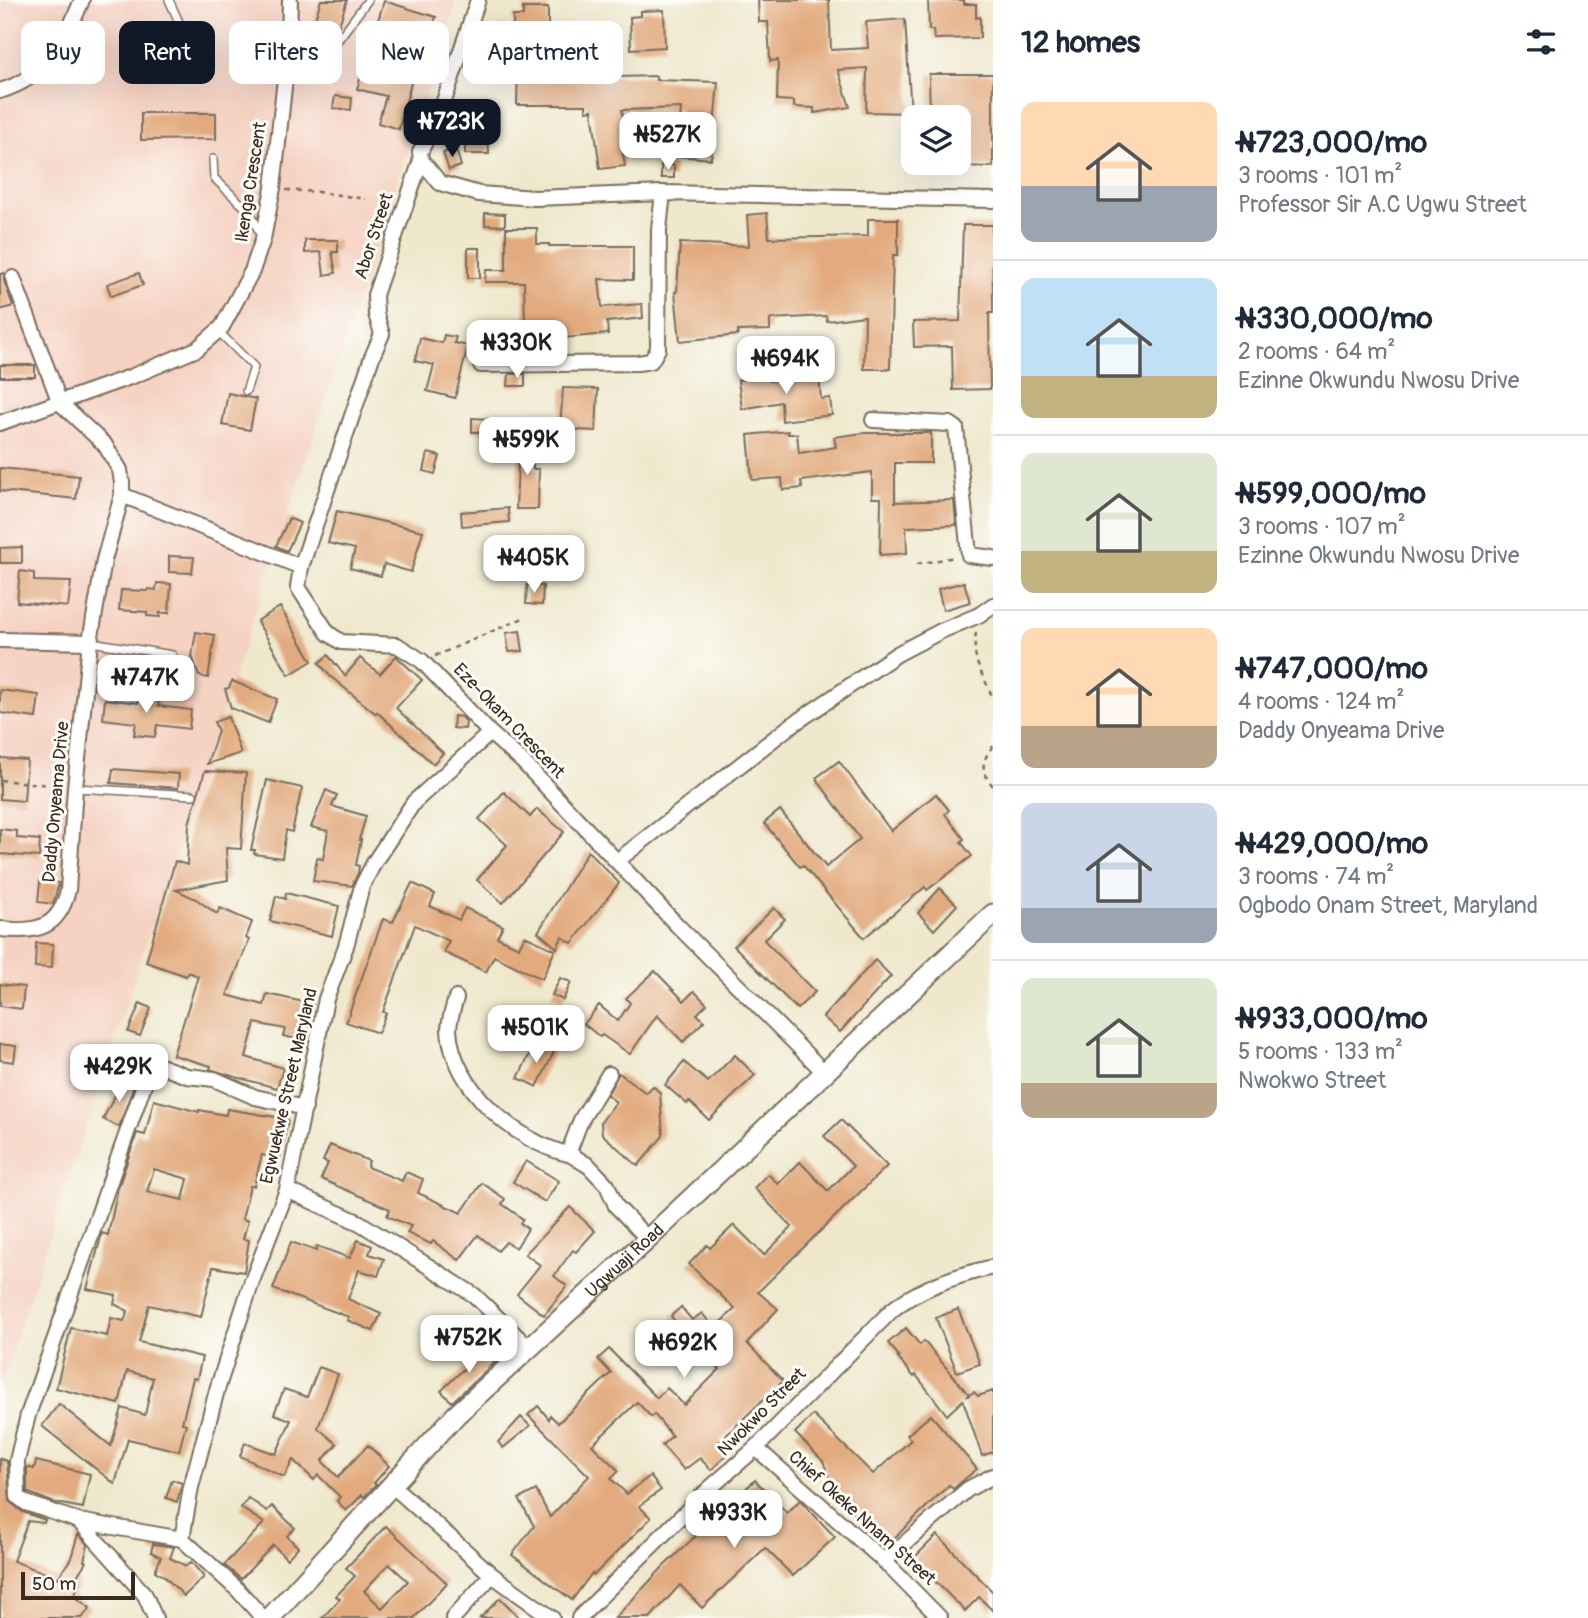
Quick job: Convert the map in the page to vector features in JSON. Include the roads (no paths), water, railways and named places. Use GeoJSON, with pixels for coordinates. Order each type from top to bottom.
{"type":"FeatureCollection","features":[{"type":"Feature","properties":{"kind":"main road","name":"Ugwuaji Road"},"geometry":{"type":"LineString","coordinates":[[270,1618],[456,1415],[649,1239],[993,914]]}},
{"type":"Feature","properties":{"kind":"street"},"geometry":{"type":"LineString","coordinates":[[0,91],[26,80],[48,64],[62,46],[82,0]]}},
{"type":"Feature","properties":{"kind":"street","name":"Ikenga Crescent"},"geometry":{"type":"LineString","coordinates":[[289,21],[290,0]]}},
{"type":"Feature","properties":{"kind":"street","name":"Abor Street"},"geometry":{"type":"LineString","coordinates":[[301,567],[372,357],[382,336],[374,303],[375,295],[421,160],[420,152],[440,113],[478,0]]}},
{"type":"Feature","properties":{"kind":"street","name":"Ikenga Crescent"},"geometry":{"type":"LineString","coordinates":[[0,424],[133,376],[197,348],[218,331],[247,281],[263,240],[272,190],[284,84]]}},
{"type":"Feature","properties":{"kind":"street"},"geometry":{"type":"LineString","coordinates":[[421,160],[440,183],[479,194],[535,198],[663,194],[993,201]]}},
{"type":"Feature","properties":{"kind":"street"},"geometry":{"type":"LineString","coordinates":[[481,365],[652,361],[658,349],[659,229],[663,194]]}},
{"type":"Feature","properties":{"kind":"street"},"geometry":{"type":"LineString","coordinates":[[13,278],[60,403]]}},
{"type":"Feature","properties":{"kind":"street","name":"Daddy Onyeama Drive"},"geometry":{"type":"LineString","coordinates":[[0,929],[37,929],[51,922],[60,915],[68,890],[90,642],[104,559],[122,495],[120,470],[111,453],[60,403]]}},
{"type":"Feature","properties":{"kind":"street"},"geometry":{"type":"LineString","coordinates":[[873,419],[950,424],[956,428],[969,555],[993,558]]}},
{"type":"Feature","properties":{"kind":"street"},"geometry":{"type":"LineString","coordinates":[[122,495],[301,567]]}},
{"type":"Feature","properties":{"kind":"street","name":"Eze-Okam Crescent"},"geometry":{"type":"LineString","coordinates":[[301,567],[298,587],[328,633],[341,642],[397,645],[422,661],[490,733],[522,761],[677,925],[825,1073]]}},
{"type":"Feature","properties":{"kind":"street"},"geometry":{"type":"LineString","coordinates":[[617,861],[789,727],[897,654],[988,610],[993,605]]}},
{"type":"Feature","properties":{"kind":"street"},"geometry":{"type":"LineString","coordinates":[[0,640],[90,642]]}},
{"type":"Feature","properties":{"kind":"street","name":"Egwuekwe Street Maryland"},"geometry":{"type":"LineString","coordinates":[[182,1539],[191,1487],[217,1390],[286,1190],[326,999],[346,946],[367,874],[414,802],[490,733]]}},
{"type":"Feature","properties":{"kind":"street"},"geometry":{"type":"LineString","coordinates":[[456,998],[450,1022],[450,1037],[459,1065],[479,1099],[493,1114],[519,1132],[555,1151],[568,1153],[589,1166],[607,1185],[616,1206],[649,1239]]}},
{"type":"Feature","properties":{"kind":"street"},"geometry":{"type":"LineString","coordinates":[[263,1618],[238,1590],[182,1539],[79,1521],[26,1503],[18,1497],[17,1461],[29,1415],[148,1073],[160,1066],[187,1076],[215,1079],[255,1097],[305,1108]]}},
{"type":"Feature","properties":{"kind":"street"},"geometry":{"type":"LineString","coordinates":[[568,1153],[581,1120],[609,1074]]}},
{"type":"Feature","properties":{"kind":"street"},"geometry":{"type":"LineString","coordinates":[[286,1190],[360,1223],[474,1295],[529,1348]]}},
{"type":"Feature","properties":{"kind":"street","name":"Nwokwo Street"},"geometry":{"type":"LineString","coordinates":[[579,1618],[710,1488],[756,1448],[872,1329],[908,1297],[974,1272],[993,1268]]}},
{"type":"Feature","properties":{"kind":"street","name":"Chief Okeke Nnam Street"},"geometry":{"type":"LineString","coordinates":[[756,1448],[884,1561],[940,1618]]}},
{"type":"Feature","properties":{"kind":"street"},"geometry":{"type":"LineString","coordinates":[[884,1561],[968,1489],[993,1476]]}},
{"type":"Feature","properties":{"kind":"street"},"geometry":{"type":"LineString","coordinates":[[393,1486],[492,1575],[552,1618]]}},
{"type":"Feature","properties":{"kind":"street"},"geometry":{"type":"LineString","coordinates":[[79,1521],[145,1595],[155,1618]]}},
{"type":"Feature","properties":{"kind":"street"},"geometry":{"type":"LineString","coordinates":[[453,1618],[492,1575]]}},
{"type":"Feature","properties":{"kind":"lane"},"geometry":{"type":"LineString","coordinates":[[169,0],[179,21]]}},
{"type":"Feature","properties":{"kind":"lane"},"geometry":{"type":"LineString","coordinates":[[342,35],[368,0]]}},
{"type":"Feature","properties":{"kind":"lane"},"geometry":{"type":"LineString","coordinates":[[213,159],[214,178],[251,213],[263,240]]}},
{"type":"Feature","properties":{"kind":"lane"},"geometry":{"type":"LineString","coordinates":[[218,331],[254,367],[246,391]]}},
{"type":"Feature","properties":{"kind":"lane"},"geometry":{"type":"LineString","coordinates":[[90,642],[172,655]]}},
{"type":"Feature","properties":{"kind":"lane"},"geometry":{"type":"LineString","coordinates":[[75,788],[193,795]]}}]}
